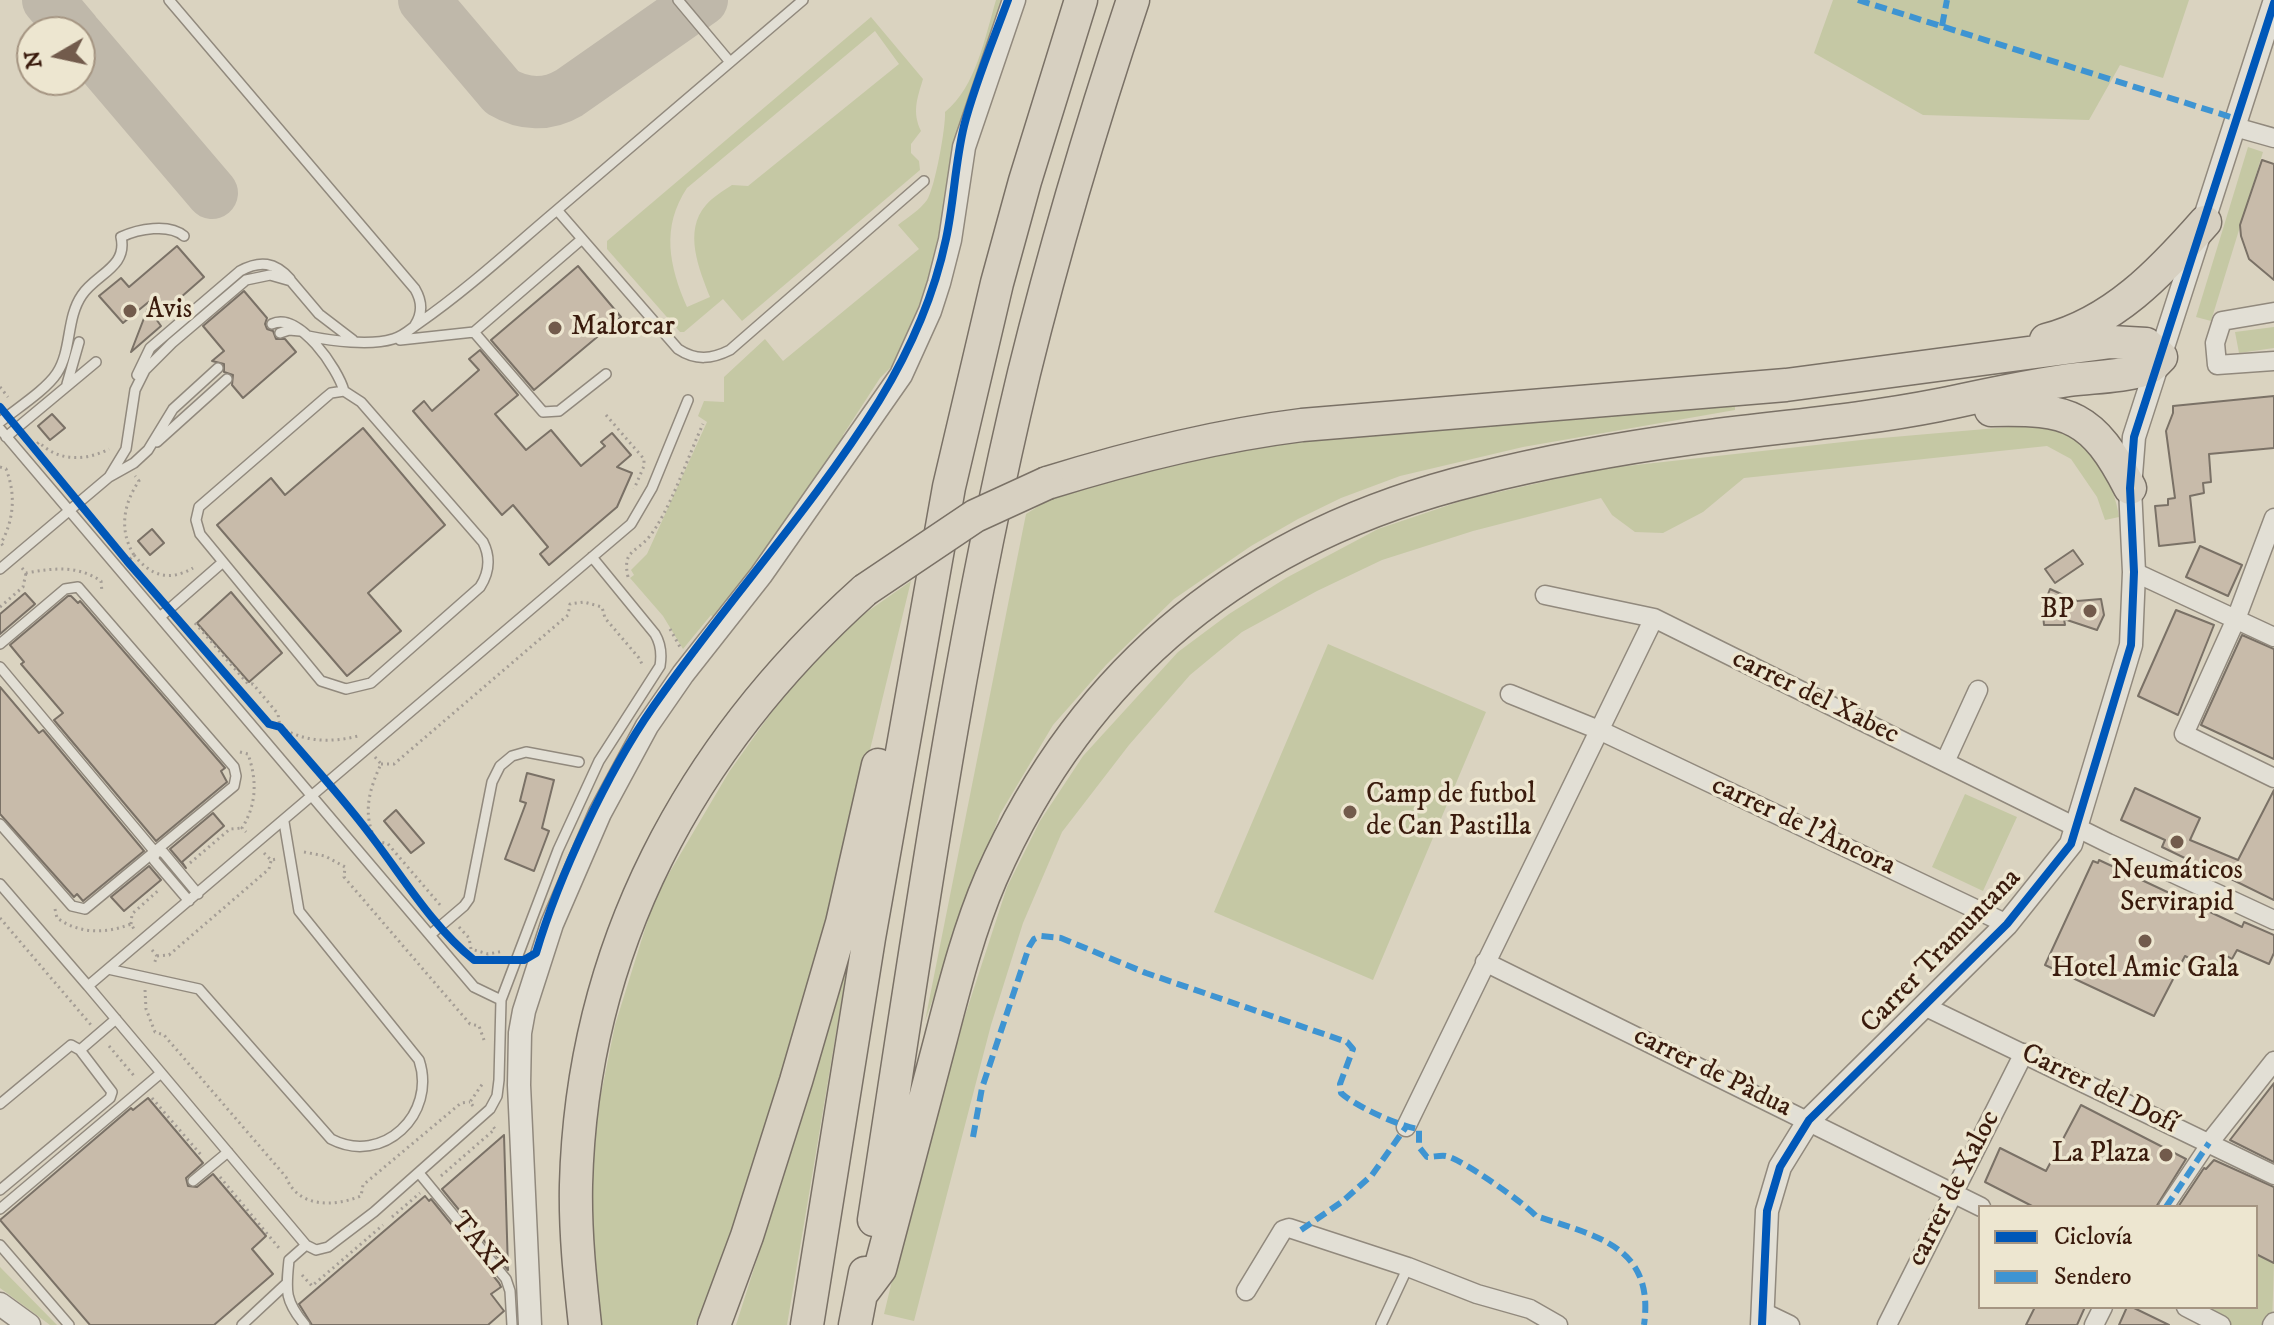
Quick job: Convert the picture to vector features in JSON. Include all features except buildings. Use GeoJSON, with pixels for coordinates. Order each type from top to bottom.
{"type":"FeatureCollection","features":[{"type":"Feature","properties":{"kind":"highway"},"geometry":{"type":"LineString","coordinates":[[807,1325],[917,653],[949,487],[997,283],[1081,0]]}},
{"type":"Feature","properties":{"kind":"highway"},"geometry":{"type":"LineString","coordinates":[[855,1325],[945,779],[999,484],[1053,262],[1133,0]]}},
{"type":"Feature","properties":{"kind":"highway"},"geometry":{"type":"LineString","coordinates":[[1945,365],[2056,337],[2101,316],[2155,277],[2205,222]]}},
{"type":"Feature","properties":{"kind":"highway"},"geometry":{"type":"LineString","coordinates":[[585,1325],[577,1234],[579,1144],[590,1057],[602,1004],[633,907],[653,863],[712,761],[787,665],[865,590],[975,516],[1047,483],[1171,447],[1250,432],[1334,422],[1786,385],[2128,341],[2146,344],[2161,357],[2153,365],[2139,371],[2068,380],[1908,411],[1621,449],[1477,479],[1401,500],[1311,536],[1233,583],[1144,653],[1101,698],[1066,742],[1024,809],[990,881],[959,971],[880,1269],[862,1293]]}},
{"type":"Feature","properties":{"kind":"highway"},"geometry":{"type":"LineString","coordinates":[[1908,411],[2028,409],[2075,420],[2097,435],[2130,488]]}},
{"type":"Feature","properties":{"kind":"highway"},"geometry":{"type":"LineString","coordinates":[[714,1325],[767,1176],[838,936],[887,726],[917,653]]}},
{"type":"Feature","properties":{"kind":"street"},"geometry":{"type":"LineString","coordinates":[[530,1325],[519,1085],[520,1033],[552,924],[600,813],[647,726],[683,674],[769,565],[901,375],[939,283],[950,240],[967,138],[1014,0]]}},
{"type":"Feature","properties":{"kind":"street","name":"Carrer Tramuntana"},"geometry":{"type":"LineString","coordinates":[[1762,1319],[1767,1211],[1780,1167],[1809,1120],[2007,924],[2071,844],[2131,645],[2134,572],[2130,488],[2134,437],[2274,3]]}},
{"type":"Feature","properties":{"kind":"street"},"geometry":{"type":"LineString","coordinates":[[2235,127],[2274,138]]}},
{"type":"Feature","properties":{"kind":"street"},"geometry":{"type":"LineString","coordinates":[[2274,312],[2222,321],[2215,343],[2217,365],[2274,361]]}},
{"type":"Feature","properties":{"kind":"street"},"geometry":{"type":"LineString","coordinates":[[2274,518],[2236,619],[2184,734],[2274,778]]}},
{"type":"Feature","properties":{"kind":"street"},"geometry":{"type":"LineString","coordinates":[[2134,572],[2274,637]]}},
{"type":"Feature","properties":{"kind":"street","name":"carrer del Xabec"},"geometry":{"type":"LineString","coordinates":[[1545,595],[1654,618],[2076,827]]}},
{"type":"Feature","properties":{"kind":"street"},"geometry":{"type":"LineString","coordinates":[[1406,1127],[1654,618]]}},
{"type":"Feature","properties":{"kind":"street"},"geometry":{"type":"LineString","coordinates":[[1945,762],[1978,690]]}},
{"type":"Feature","properties":{"kind":"street","name":"carrer de l'Àncora"},"geometry":{"type":"LineString","coordinates":[[1510,694],[1599,730],[2007,924]]}},
{"type":"Feature","properties":{"kind":"street"},"geometry":{"type":"LineString","coordinates":[[2076,827],[2274,920]]}},
{"type":"Feature","properties":{"kind":"street","name":"carrer de Pàdua"},"geometry":{"type":"LineString","coordinates":[[1485,962],[1978,1206]]}},
{"type":"Feature","properties":{"kind":"street","name":"Carrer del Dofí"},"geometry":{"type":"LineString","coordinates":[[1924,1006],[2274,1175]]}},
{"type":"Feature","properties":{"kind":"street","name":"carrer de Xaloc"},"geometry":{"type":"LineString","coordinates":[[1887,1325],[2024,1053]]}},
{"type":"Feature","properties":{"kind":"street"},"geometry":{"type":"LineString","coordinates":[[2167,1205],[2209,1143],[2274,1061]]}},
{"type":"Feature","properties":{"kind":"street"},"geometry":{"type":"LineString","coordinates":[[1246,1291],[1283,1230],[1289,1228],[1408,1267],[1477,1294],[1530,1309],[1558,1325]]}},
{"type":"Feature","properties":{"kind":"street"},"geometry":{"type":"LineString","coordinates":[[0,1304],[29,1325]]}},
{"type":"Feature","properties":{"kind":"street"},"geometry":{"type":"LineString","coordinates":[[2190,1309],[2221,1325]]}},
{"type":"Feature","properties":{"kind":"street"},"geometry":{"type":"LineString","coordinates":[[1762,1319],[1790,1325]]}},
{"type":"Feature","properties":{"kind":"lane"},"geometry":{"type":"LineString","coordinates":[[169,0],[415,289],[421,312],[415,325]]}},
{"type":"Feature","properties":{"kind":"lane"},"geometry":{"type":"LineString","coordinates":[[678,0],[730,62]]}},
{"type":"Feature","properties":{"kind":"lane"},"geometry":{"type":"LineString","coordinates":[[382,342],[402,336],[443,307],[803,0]]}},
{"type":"Feature","properties":{"kind":"lane"},"geometry":{"type":"LineString","coordinates":[[557,210],[678,349],[690,356],[709,358],[730,350],[924,181]]}},
{"type":"Feature","properties":{"kind":"lane"},"geometry":{"type":"LineString","coordinates":[[0,422],[58,372],[75,307],[90,286],[122,256],[121,237],[143,230],[175,230],[184,236]]}},
{"type":"Feature","properties":{"kind":"lane"},"geometry":{"type":"LineString","coordinates":[[280,333],[293,329],[338,342],[382,342],[474,332],[582,239]]}},
{"type":"Feature","properties":{"kind":"lane"},"geometry":{"type":"LineString","coordinates":[[109,477],[126,449],[135,390],[145,370],[246,280],[270,275],[291,281],[319,314],[353,340]]}},
{"type":"Feature","properties":{"kind":"lane"},"geometry":{"type":"LineString","coordinates":[[272,324],[285,321],[306,334],[340,375],[344,391]]}},
{"type":"Feature","properties":{"kind":"lane"},"geometry":{"type":"LineString","coordinates":[[474,332],[543,412],[559,411],[606,374]]}},
{"type":"Feature","properties":{"kind":"lane"},"geometry":{"type":"LineString","coordinates":[[65,387],[79,342]]}},
{"type":"Feature","properties":{"kind":"lane"},"geometry":{"type":"LineString","coordinates":[[96,362],[18,427],[3,433],[474,987],[501,1000]]}},
{"type":"Feature","properties":{"kind":"lane"},"geometry":{"type":"LineString","coordinates":[[148,450],[173,409],[218,368]]}},
{"type":"Feature","properties":{"kind":"lane"},"geometry":{"type":"LineString","coordinates":[[0,569],[109,477],[134,463],[227,379]]}},
{"type":"Feature","properties":{"kind":"lane"},"geometry":{"type":"LineString","coordinates":[[344,391],[361,402],[483,542],[487,550],[488,569],[480,587],[371,683],[346,689],[321,681],[223,562],[197,528],[199,507],[331,393],[344,391]]}},
{"type":"Feature","properties":{"kind":"lane"},"geometry":{"type":"LineString","coordinates":[[35,393],[45,404]]}},
{"type":"Feature","properties":{"kind":"lane"},"geometry":{"type":"LineString","coordinates":[[88,986],[631,524],[641,509],[688,400]]}},
{"type":"Feature","properties":{"kind":"lane"},"geometry":{"type":"LineString","coordinates":[[0,884],[306,1245],[316,1250],[328,1247],[484,1117],[495,1102],[501,1000],[515,960],[558,850],[599,761],[660,666],[659,642],[655,634],[592,557]]}},
{"type":"Feature","properties":{"kind":"lane"},"geometry":{"type":"LineString","coordinates":[[160,617],[223,562]]}},
{"type":"Feature","properties":{"kind":"lane"},"geometry":{"type":"LineString","coordinates":[[0,644],[65,589],[78,587],[234,767],[236,776],[234,786],[89,907],[80,910],[72,906],[0,824]]}},
{"type":"Feature","properties":{"kind":"lane"},"geometry":{"type":"LineString","coordinates":[[0,667],[155,852],[154,860],[189,901]]}},
{"type":"Feature","properties":{"kind":"lane"},"geometry":{"type":"LineString","coordinates":[[430,935],[469,899],[492,782],[503,761],[516,754],[530,752],[579,762]]}},
{"type":"Feature","properties":{"kind":"lane"},"geometry":{"type":"LineString","coordinates":[[108,969],[189,985],[209,997],[331,1139],[346,1145],[363,1145],[399,1134],[407,1126],[420,1101],[423,1077],[419,1060],[299,911],[284,822]]}},
{"type":"Feature","properties":{"kind":"lane"},"geometry":{"type":"LineString","coordinates":[[155,852],[163,852],[198,894]]}},
{"type":"Feature","properties":{"kind":"lane"},"geometry":{"type":"LineString","coordinates":[[80,1050],[116,1019]]}},
{"type":"Feature","properties":{"kind":"lane"},"geometry":{"type":"LineString","coordinates":[[0,1104],[68,1047],[75,1046],[111,1088],[112,1096],[0,1190]]}},
{"type":"Feature","properties":{"kind":"lane"},"geometry":{"type":"LineString","coordinates":[[0,1209],[161,1073]]}},
{"type":"Feature","properties":{"kind":"lane"},"geometry":{"type":"LineString","coordinates":[[193,1181],[228,1152]]}},
{"type":"Feature","properties":{"kind":"lane","name":"TAXI"},"geometry":{"type":"LineString","coordinates":[[419,1173],[506,1279],[510,1291],[512,1325]]}},
{"type":"Feature","properties":{"kind":"lane"},"geometry":{"type":"LineString","coordinates":[[0,1245],[69,1325]]}},
{"type":"Feature","properties":{"kind":"lane"},"geometry":{"type":"LineString","coordinates":[[305,1325],[290,1307],[287,1283],[289,1260],[306,1245]]}},
{"type":"Feature","properties":{"kind":"lane"},"geometry":{"type":"LineString","coordinates":[[1381,1325],[1408,1267]]}},
{"type":"Feature","properties":{"kind":"lane"},"geometry":{"type":"LineString","coordinates":[[242,1325],[287,1283]]}},
{"type":"Feature","properties":{"kind":"path"},"geometry":{"type":"LineString","coordinates":[[606,415],[644,459],[644,466],[630,497]]}},
{"type":"Feature","properties":{"kind":"path"},"geometry":{"type":"LineString","coordinates":[[630,582],[626,565],[630,553],[649,537],[703,424]]}},
{"type":"Feature","properties":{"kind":"path"},"geometry":{"type":"LineString","coordinates":[[18,427],[42,458]]}},
{"type":"Feature","properties":{"kind":"path"},"geometry":{"type":"LineString","coordinates":[[0,467],[6,469],[10,479],[13,501],[10,523],[0,543],[26,573]]}},
{"type":"Feature","properties":{"kind":"path"},"geometry":{"type":"LineString","coordinates":[[117,549],[137,573]]}},
{"type":"Feature","properties":{"kind":"path"},"geometry":{"type":"LineString","coordinates":[[134,555],[150,572],[159,576],[183,573],[200,562]]}},
{"type":"Feature","properties":{"kind":"path"},"geometry":{"type":"LineString","coordinates":[[26,573],[54,568],[76,569],[101,581],[102,593]]}},
{"type":"Feature","properties":{"kind":"path"},"geometry":{"type":"LineString","coordinates":[[0,607],[23,587],[26,573]]}},
{"type":"Feature","properties":{"kind":"path"},"geometry":{"type":"LineString","coordinates":[[381,764],[394,764],[406,754],[568,615],[570,604],[584,602],[602,607],[605,618],[639,658],[644,671]]}},
{"type":"Feature","properties":{"kind":"path"},"geometry":{"type":"LineString","coordinates":[[195,623],[278,714],[280,727],[299,749]]}},
{"type":"Feature","properties":{"kind":"path"},"geometry":{"type":"LineString","coordinates":[[670,628],[680,647]]}},
{"type":"Feature","properties":{"kind":"path"},"geometry":{"type":"LineString","coordinates":[[269,724],[314,741],[358,736],[381,764]]}},
{"type":"Feature","properties":{"kind":"path"},"geometry":{"type":"LineString","coordinates":[[237,751],[248,754],[255,797],[242,828],[271,860]]}},
{"type":"Feature","properties":{"kind":"path"},"geometry":{"type":"LineString","coordinates":[[381,764],[371,786],[367,806],[369,825],[389,862]]}},
{"type":"Feature","properties":{"kind":"path"},"geometry":{"type":"LineString","coordinates":[[356,818],[376,841],[388,844],[469,938],[471,949],[497,954],[511,946]]}},
{"type":"Feature","properties":{"kind":"path"},"geometry":{"type":"LineString","coordinates":[[271,860],[302,852],[317,854],[345,867],[344,877],[470,1024],[479,1026],[486,1044]]}},
{"type":"Feature","properties":{"kind":"path"},"geometry":{"type":"LineString","coordinates":[[157,956],[169,955],[269,869],[271,860]]}},
{"type":"Feature","properties":{"kind":"path"},"geometry":{"type":"LineString","coordinates":[[54,904],[57,918],[74,928],[100,931],[131,924],[157,956]]}},
{"type":"Feature","properties":{"kind":"path"},"geometry":{"type":"LineString","coordinates":[[0,918],[312,1286],[495,1129],[470,1102]]}},
{"type":"Feature","properties":{"kind":"path"},"geometry":{"type":"LineString","coordinates":[[441,926],[456,946],[474,960],[515,960]]}},
{"type":"Feature","properties":{"kind":"path"},"geometry":{"type":"LineString","coordinates":[[157,956],[144,998],[147,1016],[155,1032],[164,1035],[286,1177],[291,1189],[309,1200],[340,1202],[361,1196],[363,1185],[461,1103],[470,1102],[484,1081]]}},
{"type":"Feature","properties":{"kind":"green space"},"geometry":{"type":"Polygon","coordinates":[[[996,0],[1004,0],[929,283],[893,365],[880,378],[843,435],[847,439],[715,619],[711,615],[683,649],[663,616],[630,578],[634,575],[631,570],[647,554],[707,422],[698,416],[704,401],[724,402],[724,377],[765,339],[783,361],[919,249],[898,225],[927,200],[939,157],[945,112],[956,102],[972,75],[996,0]]]}},
{"type":"Feature","properties":{"kind":"green space"},"geometry":{"type":"Polygon","coordinates":[[[1833,0],[2189,0],[2163,78],[2120,65],[2089,120],[1923,115],[1814,53],[1833,0]]]}},
{"type":"Feature","properties":{"kind":"green space"},"geometry":{"type":"Polygon","coordinates":[[[871,17],[923,79],[916,111],[921,131],[911,144],[911,153],[919,161],[920,170],[742,321],[723,299],[684,332],[680,332],[607,249],[607,241],[871,17]],[[875,31],[687,188],[674,217],[670,247],[676,277],[687,307],[710,297],[698,262],[694,238],[699,215],[706,205],[732,185],[748,186],[899,64],[875,31]]]}},
{"type":"Feature","properties":{"kind":"green space"},"geometry":{"type":"Polygon","coordinates":[[[2248,147],[2263,152],[2211,321],[2196,317],[2248,147]]]}},
{"type":"Feature","properties":{"kind":"green space"},"geometry":{"type":"Polygon","coordinates":[[[2274,327],[2274,348],[2239,353],[2235,332],[2274,327]]]}},
{"type":"Feature","properties":{"kind":"green space"},"geometry":{"type":"Polygon","coordinates":[[[1735,399],[1735,410],[1523,447],[1400,476],[1341,498],[1298,519],[1251,546],[1174,599],[1106,665],[1053,725],[1000,814],[925,1021],[1026,514],[1053,497],[1229,448],[1735,399]]]}},
{"type":"Feature","properties":{"kind":"green space"},"geometry":{"type":"Polygon","coordinates":[[[2043,424],[2068,432],[2088,448],[2108,481],[2119,517],[2105,520],[2097,497],[2071,459],[2047,446],[1744,478],[1703,512],[1663,533],[1635,532],[1612,515],[1601,498],[1473,531],[1382,560],[1242,632],[1190,675],[1129,745],[1062,832],[1023,923],[991,1025],[914,1321],[884,1314],[930,1123],[1007,887],[1040,821],[1083,756],[1178,652],[1229,614],[1286,578],[1378,529],[1464,500],[1600,469],[1870,439],[2043,424]]]}},
{"type":"Feature","properties":{"kind":"green space"},"geometry":{"type":"Polygon","coordinates":[[[911,581],[807,1009],[712,1290],[695,1325],[601,1325],[590,1192],[595,1124],[615,1025],[655,897],[729,772],[781,699],[844,628],[911,581]]]}},
{"type":"Feature","properties":{"kind":"green space","name":"Camp de futbol de Can Pastilla"},"geometry":{"type":"Polygon","coordinates":[[[1328,644],[1486,712],[1373,980],[1214,912],[1328,644]]]}},
{"type":"Feature","properties":{"kind":"green space"},"geometry":{"type":"Polygon","coordinates":[[[1965,794],[2017,817],[1983,891],[1932,867],[1965,794]]]}},
{"type":"Feature","properties":{"kind":"green space"},"geometry":{"type":"Polygon","coordinates":[[[855,920],[787,1325],[736,1325],[772,1212],[855,920]]]}},
{"type":"Feature","properties":{"kind":"green space"},"geometry":{"type":"Polygon","coordinates":[[[2258,1255],[2274,1263],[2272,1325],[2221,1325],[2190,1309],[2258,1309],[2258,1255]]]}},
{"type":"Feature","properties":{"kind":"green space"},"geometry":{"type":"Polygon","coordinates":[[[0,1267],[57,1325],[50,1325],[0,1288],[0,1267]]]}},
{"type":"Feature","properties":{"kind":"taxiway"},"geometry":{"type":"LineString","coordinates":[[48,0],[62,16]]}},
{"type":"Feature","properties":{"kind":"taxiway"},"geometry":{"type":"LineString","coordinates":[[424,0],[502,92],[536,102],[569,93],[702,0]]}},
{"type":"Feature","properties":{"kind":"taxiway"},"geometry":{"type":"LineString","coordinates":[[96,57],[212,193]]}},
{"type":"Feature","properties":{"kind":"marked path"},"geometry":{"type":"LineString","coordinates":[[1858,0],[2237,119]]}},
{"type":"Feature","properties":{"kind":"marked path"},"geometry":{"type":"LineString","coordinates":[[1942,26],[1947,0]]}},
{"type":"Feature","properties":{"kind":"marked path"},"geometry":{"type":"LineString","coordinates":[[973,1137],[982,1088],[1029,947],[1034,939],[1041,936],[1061,938],[1146,973],[1347,1042],[1353,1049],[1340,1084],[1341,1093],[1378,1115],[1419,1129],[1419,1147],[1427,1157],[1454,1159],[1492,1182],[1536,1216],[1580,1230],[1617,1248],[1640,1277],[1645,1298],[1644,1325]]}},
{"type":"Feature","properties":{"kind":"marked path"},"geometry":{"type":"LineString","coordinates":[[1301,1230],[1343,1201],[1372,1175],[1406,1127]]}},
{"type":"Feature","properties":{"kind":"marked path"},"geometry":{"type":"LineString","coordinates":[[2167,1205],[2209,1143]]}},
{"type":"Feature","properties":{"kind":"cycle path"},"geometry":{"type":"LineString","coordinates":[[0,407],[127,561],[269,724],[280,727],[340,797],[446,934],[474,960],[524,960],[536,953],[586,826],[636,733],[681,668],[826,480],[879,401],[900,363],[935,281],[949,225],[964,126],[1008,0]]}},
{"type":"Feature","properties":{"kind":"cycle path"},"geometry":{"type":"LineString","coordinates":[[1762,1325],[1767,1211],[1780,1167],[1809,1120],[2007,924],[2071,844],[2131,645],[2134,572],[2130,488],[2134,437],[2274,3]]}},
{"type":"Feature","properties":{"kind":"place","name":"Avis"},"geometry":{"type":"Point","coordinates":[130,311]}},
{"type":"Feature","properties":{"kind":"place","name":"Malorcar"},"geometry":{"type":"Point","coordinates":[555,328]}},
{"type":"Feature","properties":{"kind":"place","name":"BP"},"geometry":{"type":"Point","coordinates":[2090,611]}},
{"type":"Feature","properties":{"kind":"place","name":"Camp de futbol de Can Pastilla"},"geometry":{"type":"Point","coordinates":[1350,812]}},
{"type":"Feature","properties":{"kind":"place","name":"Neumáticos Servirapid"},"geometry":{"type":"Point","coordinates":[2177,842]}},
{"type":"Feature","properties":{"kind":"place","name":"Hotel Amic Gala"},"geometry":{"type":"Point","coordinates":[2145,941]}},
{"type":"Feature","properties":{"kind":"place","name":"La Plaza"},"geometry":{"type":"Point","coordinates":[2166,1155]}}]}
